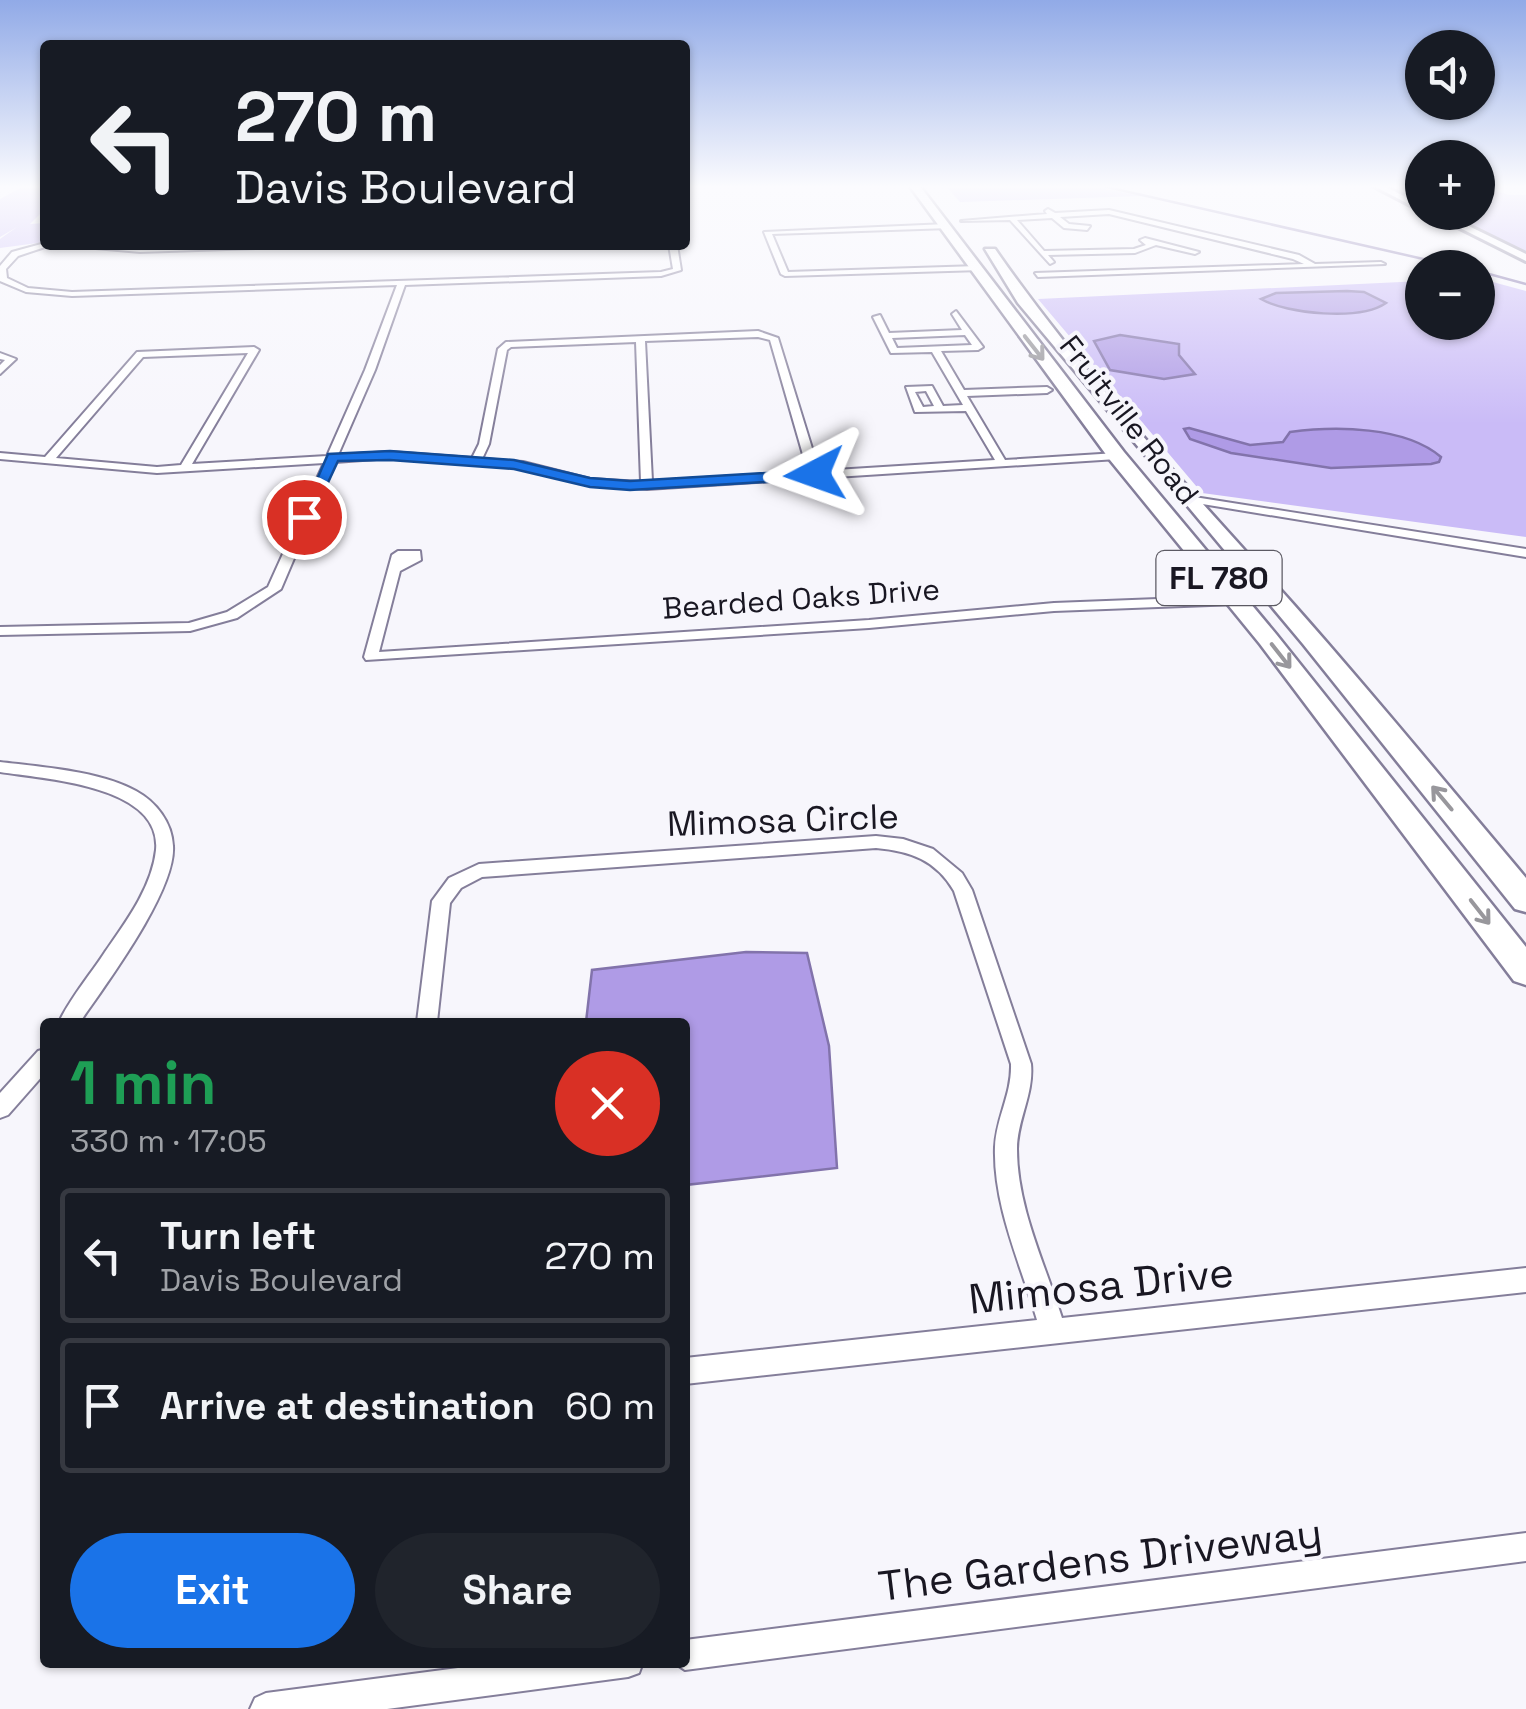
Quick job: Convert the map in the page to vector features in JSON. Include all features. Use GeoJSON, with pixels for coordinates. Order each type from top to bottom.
{"type":"FeatureCollection","features":[{"type":"Feature","properties":{"kind":"main road","name":"Fruitville Road"},"geometry":{"type":"LineString","coordinates":[[976,265],[998,300],[1117,456],[1236,600],[1526,971]]}},
{"type":"Feature","properties":{"kind":"main road","name":"Fruitville Road"},"geometry":{"type":"LineString","coordinates":[[992,265],[1526,900]]}},
{"type":"Feature","properties":{"kind":"main road"},"geometry":{"type":"LineString","coordinates":[[1117,456],[1181,491]]}},
{"type":"Feature","properties":{"kind":"street"},"geometry":{"type":"LineString","coordinates":[[5,265],[4,279],[26,290],[72,294],[670,274],[677,265]]}},
{"type":"Feature","properties":{"kind":"street"},"geometry":{"type":"LineString","coordinates":[[781,265],[785,274],[978,268]]}},
{"type":"Feature","properties":{"kind":"street"},"geometry":{"type":"LineString","coordinates":[[1053,265],[1069,273]]}},
{"type":"Feature","properties":{"kind":"street"},"geometry":{"type":"LineString","coordinates":[[1038,275],[1355,265]]}},
{"type":"Feature","properties":{"kind":"street"},"geometry":{"type":"LineString","coordinates":[[0,632],[171,628],[208,623],[248,607],[274,589],[286,570],[290,547],[333,457],[402,283]]}},
{"type":"Feature","properties":{"kind":"street"},"geometry":{"type":"LineString","coordinates":[[876,317],[894,351],[978,347],[956,314]]}},
{"type":"Feature","properties":{"kind":"street"},"geometry":{"type":"LineString","coordinates":[[886,336],[968,332]]}},
{"type":"Feature","properties":{"kind":"street"},"geometry":{"type":"LineString","coordinates":[[475,462],[484,444],[503,350],[509,344],[772,336],[815,474]]}},
{"type":"Feature","properties":{"kind":"street"},"geometry":{"type":"LineString","coordinates":[[640,338],[647,486]]}},
{"type":"Feature","properties":{"kind":"street"},"geometry":{"type":"LineString","coordinates":[[935,349],[1002,463]]}},
{"type":"Feature","properties":{"kind":"street"},"geometry":{"type":"LineString","coordinates":[[46,462],[140,354],[254,350],[184,469]]}},
{"type":"Feature","properties":{"kind":"street"},"geometry":{"type":"LineString","coordinates":[[0,356],[12,359],[0,371]]}},
{"type":"Feature","properties":{"kind":"street"},"geometry":{"type":"LineString","coordinates":[[962,394],[1047,390]]}},
{"type":"Feature","properties":{"kind":"street"},"geometry":{"type":"LineString","coordinates":[[936,427],[934,410],[970,408]]}},
{"type":"Feature","properties":{"kind":"street"},"geometry":{"type":"LineString","coordinates":[[0,456],[184,469],[333,457],[475,462],[539,468],[590,482],[647,486],[1117,456]]}},
{"type":"Feature","properties":{"kind":"street"},"geometry":{"type":"LineString","coordinates":[[1181,491],[1526,552]]}},
{"type":"Feature","properties":{"kind":"street","name":"Bearded Oaks Drive"},"geometry":{"type":"LineString","coordinates":[[394,569],[370,656],[868,624],[1000,610],[1236,600]]}},
{"type":"Feature","properties":{"kind":"street"},"geometry":{"type":"LineString","coordinates":[[0,767],[88,778],[118,787],[150,808],[166,836],[166,862],[152,897],[72,1018]]}},
{"type":"Feature","properties":{"kind":"street","name":"Mimosa Circle"},"geometry":{"type":"LineString","coordinates":[[427,1018],[441,902],[455,883],[479,871],[876,842],[928,852],[956,877],[963,890],[1021,1064],[1024,1085],[1006,1143],[1007,1172],[1053,1331]]}},
{"type":"Feature","properties":{"kind":"street"},"geometry":{"type":"LineString","coordinates":[[0,1108],[40,1064]]}},
{"type":"Feature","properties":{"kind":"street","name":"Mimosa Drive"},"geometry":{"type":"LineString","coordinates":[[690,1370],[1526,1280]]}},
{"type":"Feature","properties":{"kind":"street","name":"The Gardens Driveway"},"geometry":{"type":"LineString","coordinates":[[690,1654],[1526,1547]]}},
{"type":"Feature","properties":{"kind":"street"},"geometry":{"type":"LineString","coordinates":[[266,1709],[582,1668]]}},
{"type":"Feature","properties":{"kind":"shaded area"},"geometry":{"type":"Polygon","coordinates":[[[1405,282],[1405,340],[1495,340],[1495,283],[1526,291],[1526,537],[1202,493],[1038,299],[1405,282]]]}},
{"type":"Feature","properties":{"kind":"shaded area"},"geometry":{"type":"Polygon","coordinates":[[[1364,292],[1386,303],[1342,314],[1288,308],[1261,299],[1276,293],[1364,292]]]}},
{"type":"Feature","properties":{"kind":"shaded area"},"geometry":{"type":"Polygon","coordinates":[[[1120,335],[1179,344],[1179,355],[1195,374],[1164,379],[1110,370],[1094,341],[1120,335]]]}},
{"type":"Feature","properties":{"kind":"shaded area"},"geometry":{"type":"Polygon","coordinates":[[[1184,429],[1250,445],[1283,442],[1290,432],[1369,431],[1409,439],[1441,457],[1431,464],[1331,468],[1231,453],[1190,439],[1184,429]]]}},
{"type":"Feature","properties":{"kind":"shaded area"},"geometry":{"type":"Polygon","coordinates":[[[746,952],[807,953],[829,1046],[837,1168],[690,1184],[690,1018],[586,1018],[592,970],[746,952]]]}},
{"type":"Feature","properties":{"kind":"waterway"},"geometry":{"type":"LineString","coordinates":[[1495,276],[1526,284]]}},
{"type":"Feature","properties":{"kind":"route"},"geometry":{"type":"LineString","coordinates":[[304,517],[333,457],[390,456],[514,464],[590,482],[630,486],[815,474]]}}]}
